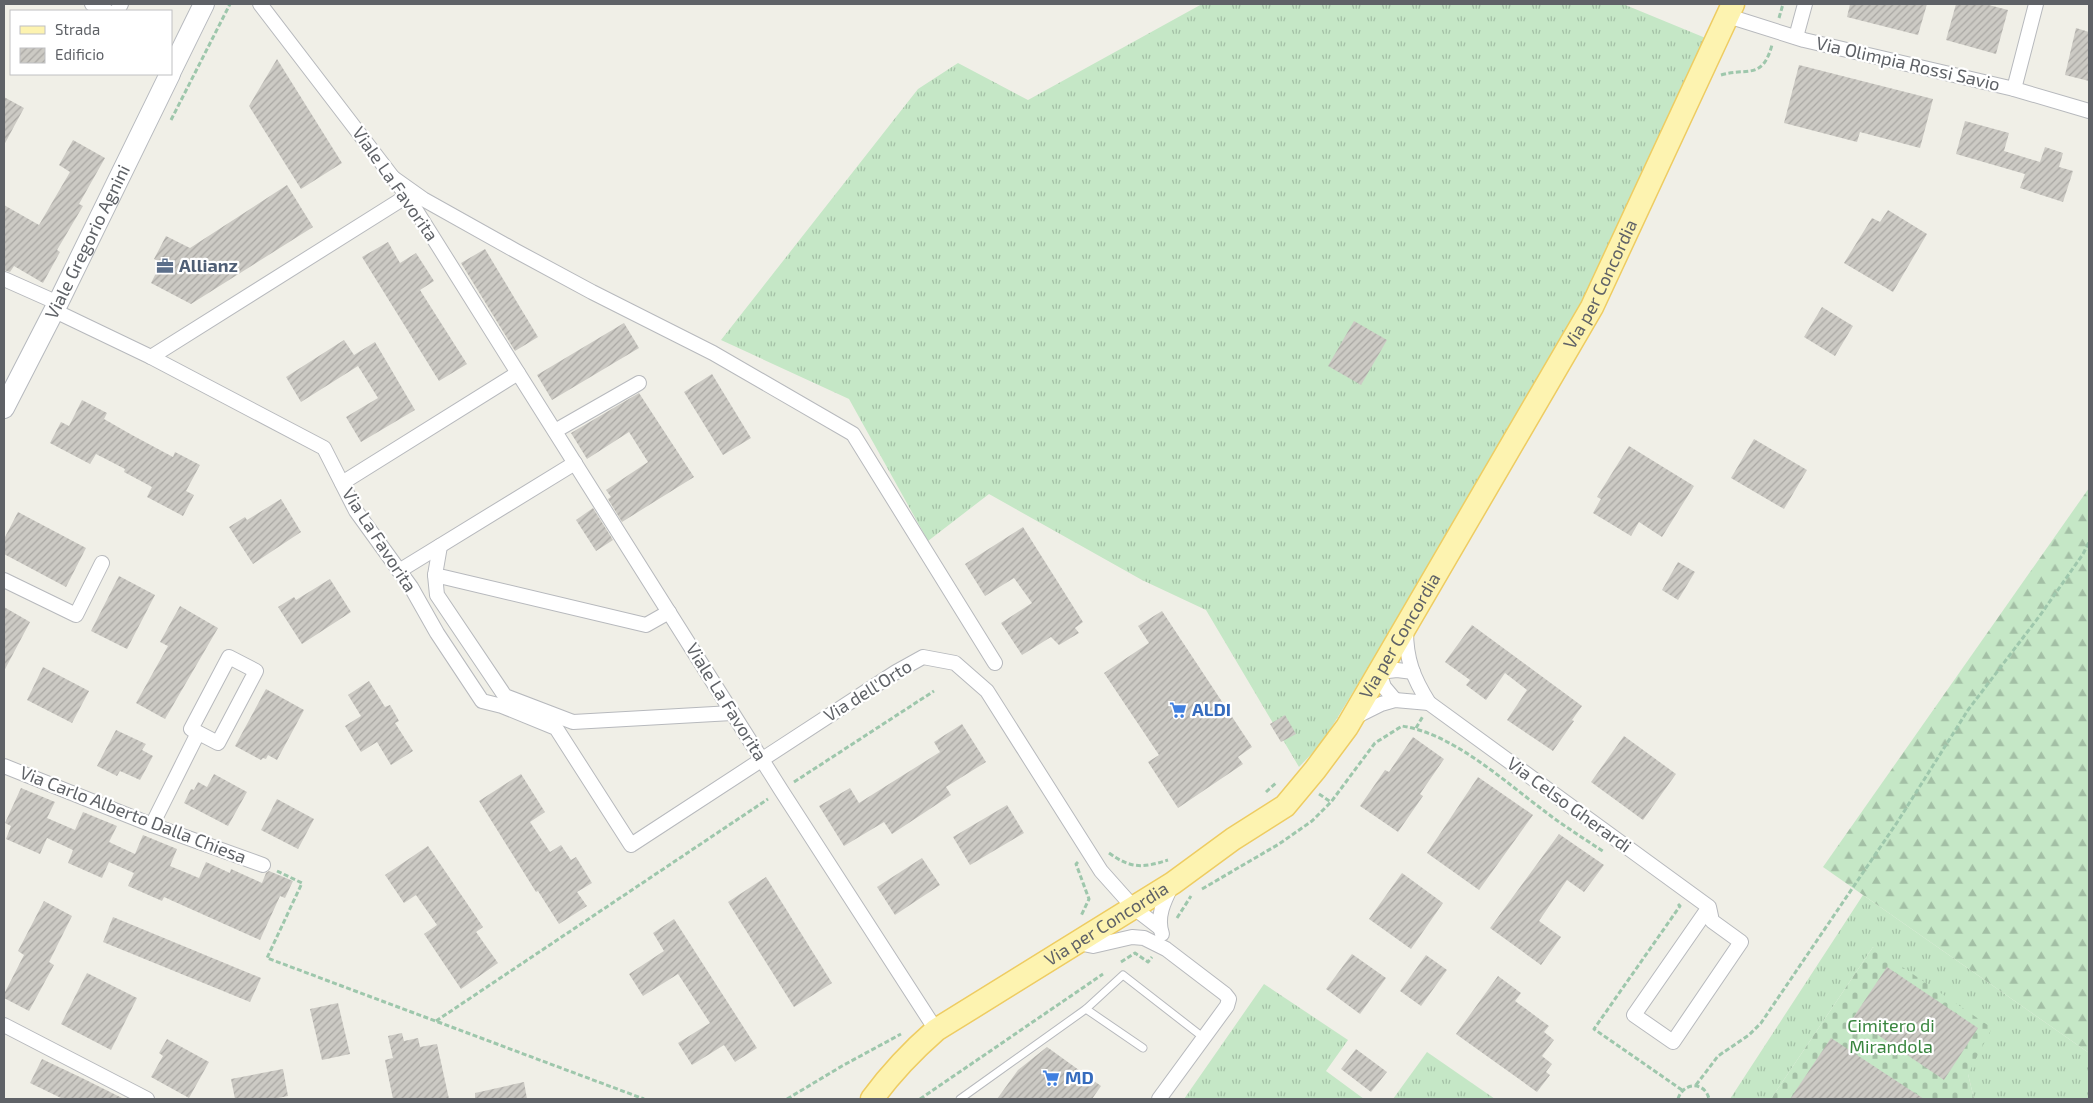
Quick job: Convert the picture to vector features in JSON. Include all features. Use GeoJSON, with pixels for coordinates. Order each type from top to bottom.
{"type":"FeatureCollection","features":[{"type":"Feature","properties":{"kind":"main road","name":"Viale Gregorio Agnini"},"geometry":{"type":"LineString","coordinates":[[172,64],[177,45],[204,4]]}},
{"type":"Feature","properties":{"kind":"main road","name":"Via per Concordia"},"geometry":{"type":"LineString","coordinates":[[872,1099],[933,1024],[1078,943],[1173,883],[1232,839],[1285,806],[1304,784],[1352,718],[1592,307],[1730,10]]}},
{"type":"Feature","properties":{"kind":"main road","name":"Viale Gregorio Agnini"},"geometry":{"type":"LineString","coordinates":[[4,408],[10,383],[56,307],[169,75]]}},
{"type":"Feature","properties":{"kind":"street"},"geometry":{"type":"LineString","coordinates":[[92,4],[105,10]]}},
{"type":"Feature","properties":{"kind":"street","name":"Viale La Favorita"},"geometry":{"type":"LineString","coordinates":[[260,4],[407,196],[732,713],[933,1024]]}},
{"type":"Feature","properties":{"kind":"street"},"geometry":{"type":"LineString","coordinates":[[1796,37],[1805,4]]}},
{"type":"Feature","properties":{"kind":"street"},"geometry":{"type":"LineString","coordinates":[[2014,89],[2036,4]]}},
{"type":"Feature","properties":{"kind":"street","name":"Via Olimpia Rossi Savio"},"geometry":{"type":"LineString","coordinates":[[1730,10],[1796,37],[2014,89],[2089,111]]}},
{"type":"Feature","properties":{"kind":"street"},"geometry":{"type":"LineString","coordinates":[[392,177],[423,199],[516,251],[713,353],[852,434],[995,663]]}},
{"type":"Feature","properties":{"kind":"street"},"geometry":{"type":"LineString","coordinates":[[151,357],[407,196]]}},
{"type":"Feature","properties":{"kind":"street","name":"Via La Favorita"},"geometry":{"type":"LineString","coordinates":[[4,279],[324,448],[356,511],[410,587],[437,633],[482,701],[502,706],[556,728],[632,845]]}},
{"type":"Feature","properties":{"kind":"street"},"geometry":{"type":"LineString","coordinates":[[342,483],[518,373]]}},
{"type":"Feature","properties":{"kind":"street"},"geometry":{"type":"LineString","coordinates":[[555,431],[639,383]]}},
{"type":"Feature","properties":{"kind":"street"},"geometry":{"type":"LineString","coordinates":[[398,571],[575,463]]}},
{"type":"Feature","properties":{"kind":"street"},"geometry":{"type":"LineString","coordinates":[[440,546],[435,576],[437,594],[505,696],[573,722],[732,713]]}},
{"type":"Feature","properties":{"kind":"street"},"geometry":{"type":"LineString","coordinates":[[4,580],[76,615],[102,563]]}},
{"type":"Feature","properties":{"kind":"street"},"geometry":{"type":"LineString","coordinates":[[435,576],[646,625],[669,612]]}},
{"type":"Feature","properties":{"kind":"street","name":"Via Celso Gherardi"},"geometry":{"type":"LineString","coordinates":[[1406,627],[1406,651],[1420,688],[1429,703],[1709,908],[1712,921],[1741,942],[1673,1042],[1634,1015],[1709,908]]}},
{"type":"Feature","properties":{"kind":"street"},"geometry":{"type":"LineString","coordinates":[[229,657],[256,671],[218,743],[198,733],[191,729],[229,657]]}},
{"type":"Feature","properties":{"kind":"street","name":"Via dell'Orto"},"geometry":{"type":"LineString","coordinates":[[632,845],[896,672],[923,657],[955,662],[987,691],[1102,871],[1134,908]]}},
{"type":"Feature","properties":{"kind":"street"},"geometry":{"type":"LineString","coordinates":[[1395,700],[1384,687],[1379,672],[1397,670],[1413,672]]}},
{"type":"Feature","properties":{"kind":"street"},"geometry":{"type":"LineString","coordinates":[[1352,718],[1381,704],[1395,700],[1429,703]]}},
{"type":"Feature","properties":{"kind":"street"},"geometry":{"type":"LineString","coordinates":[[152,825],[198,733]]}},
{"type":"Feature","properties":{"kind":"street","name":"Via Carlo Alberto Dalla Chiesa"},"geometry":{"type":"LineString","coordinates":[[4,766],[152,825],[263,865]]}},
{"type":"Feature","properties":{"kind":"street"},"geometry":{"type":"LineString","coordinates":[[1163,940],[1161,907],[1173,883]]}},
{"type":"Feature","properties":{"kind":"street"},"geometry":{"type":"LineString","coordinates":[[1134,908],[1163,940],[1229,999],[1228,1006],[1159,1099]]}},
{"type":"Feature","properties":{"kind":"street"},"geometry":{"type":"LineString","coordinates":[[1134,908],[1144,938]]}},
{"type":"Feature","properties":{"kind":"street"},"geometry":{"type":"LineString","coordinates":[[1078,943],[1093,946],[1132,937],[1163,940]]}},
{"type":"Feature","properties":{"kind":"street"},"geometry":{"type":"LineString","coordinates":[[4,1025],[147,1099]]}},
{"type":"Feature","properties":{"kind":"lane"},"geometry":{"type":"LineString","coordinates":[[960,1099],[1086,1009],[1123,975],[1204,1038]]}},
{"type":"Feature","properties":{"kind":"lane"},"geometry":{"type":"LineString","coordinates":[[1086,1009],[1143,1048]]}},
{"type":"Feature","properties":{"kind":"path"},"geometry":{"type":"LineString","coordinates":[[1696,1085],[1718,1056],[1749,1035],[1761,1023],[1898,822],[1968,710],[2041,614],[2083,554],[2089,542]]}},
{"type":"Feature","properties":{"kind":"path"},"geometry":{"type":"LineString","coordinates":[[436,1021],[781,790],[934,691]]}},
{"type":"Feature","properties":{"kind":"path"},"geometry":{"type":"LineString","coordinates":[[1114,967],[1135,953],[1148,962],[1191,896],[1279,844],[1312,821],[1331,802],[1375,743],[1402,726],[1420,729],[1438,736],[1489,769],[1606,854]]}},
{"type":"Feature","properties":{"kind":"path"},"geometry":{"type":"LineString","coordinates":[[1264,794],[1290,771],[1304,784],[1331,802]]}},
{"type":"Feature","properties":{"kind":"path"},"geometry":{"type":"LineString","coordinates":[[1079,920],[1089,899],[1076,864],[1090,853],[1104,845],[1108,852],[1119,860],[1135,867],[1150,866],[1169,860]]}},
{"type":"Feature","properties":{"kind":"path"},"geometry":{"type":"LineString","coordinates":[[263,865],[302,884],[267,958],[644,1099]]}},
{"type":"Feature","properties":{"kind":"path"},"geometry":{"type":"LineString","coordinates":[[1673,901],[1680,906],[1594,1029],[1682,1090]]}},
{"type":"Feature","properties":{"kind":"path"},"geometry":{"type":"LineString","coordinates":[[920,1099],[1106,972]]}},
{"type":"Feature","properties":{"kind":"path"},"geometry":{"type":"LineString","coordinates":[[787,1099],[842,1066],[933,1024]]}},
{"type":"Feature","properties":{"kind":"path"},"geometry":{"type":"LineString","coordinates":[[1678,1099],[1682,1090],[1691,1085],[1696,1085],[1705,1090],[1709,1099]]}},
{"type":"Feature","properties":{"kind":"green space"},"geometry":{"type":"Polygon","coordinates":[[[1202,4],[1623,4],[1708,39],[1580,311],[1423,577],[1322,743],[1299,767],[1206,610],[1142,580],[989,494],[928,541],[849,399],[721,340],[918,89],[958,63],[1028,100],[1202,4]]]}},
{"type":"Feature","properties":{"kind":"green space"},"geometry":{"type":"Polygon","coordinates":[[[2089,488],[2089,1053],[1823,867],[2089,488]]]}},
{"type":"Feature","properties":{"kind":"green space"},"geometry":{"type":"Polygon","coordinates":[[[1863,895],[2089,1053],[2089,1099],[1974,1099],[1968,1074],[1873,947],[1771,1099],[1730,1099],[1863,895]]]}},
{"type":"Feature","properties":{"kind":"green space","name":"Cimitero di Mirandola"},"geometry":{"type":"Polygon","coordinates":[[[1873,947],[1992,1028],[1968,1074],[1974,1099],[1771,1099],[1873,947]]]}},
{"type":"Feature","properties":{"kind":"green space"},"geometry":{"type":"Polygon","coordinates":[[[1264,984],[1348,1040],[1326,1071],[1364,1099],[1184,1099],[1264,984]]]}},
{"type":"Feature","properties":{"kind":"green space"},"geometry":{"type":"Polygon","coordinates":[[[1427,1052],[1495,1099],[1393,1099],[1427,1052]]]}},
{"type":"Feature","properties":{"kind":"building"},"geometry":{"type":"Polygon","coordinates":[[[1850,4],[1927,4],[1918,35],[1847,17],[1850,4]]]}},
{"type":"Feature","properties":{"kind":"building"},"geometry":{"type":"Polygon","coordinates":[[[1956,4],[1985,4],[2008,10],[1996,54],[1946,40],[1956,4]]]}},
{"type":"Feature","properties":{"kind":"building"},"geometry":{"type":"Polygon","coordinates":[[[2076,28],[2089,32],[2089,81],[2065,75],[2076,28]]]}},
{"type":"Feature","properties":{"kind":"building"},"geometry":{"type":"Polygon","coordinates":[[[277,59],[342,163],[301,189],[249,106],[277,59]]]}},
{"type":"Feature","properties":{"kind":"building"},"geometry":{"type":"Polygon","coordinates":[[[1799,65],[1933,99],[1920,148],[1860,132],[1857,142],[1784,123],[1799,65]]]}},
{"type":"Feature","properties":{"kind":"building"},"geometry":{"type":"Polygon","coordinates":[[[4,97],[24,108],[4,145],[4,97]]]}},
{"type":"Feature","properties":{"kind":"building"},"geometry":{"type":"Polygon","coordinates":[[[1965,121],[2009,133],[2004,151],[2040,162],[2045,147],[2063,153],[2059,167],[2073,171],[2063,202],[2020,188],[2025,174],[1956,154],[1965,121]]]}},
{"type":"Feature","properties":{"kind":"building"},"geometry":{"type":"Polygon","coordinates":[[[73,140],[105,158],[79,204],[83,206],[57,250],[60,252],[43,283],[14,266],[10,272],[4,270],[4,205],[39,225],[70,172],[59,165],[73,140]]]}},
{"type":"Feature","properties":{"kind":"building"},"geometry":{"type":"Polygon","coordinates":[[[287,185],[313,227],[191,304],[151,283],[161,263],[154,259],[166,236],[190,248],[287,185]]]}},
{"type":"Feature","properties":{"kind":"building"},"geometry":{"type":"Polygon","coordinates":[[[1888,210],[1927,234],[1893,292],[1844,263],[1872,218],[1880,222],[1888,210]]]}},
{"type":"Feature","properties":{"kind":"building"},"geometry":{"type":"Polygon","coordinates":[[[388,242],[400,263],[416,253],[434,281],[420,290],[467,364],[439,381],[362,257],[388,242]]]}},
{"type":"Feature","properties":{"kind":"building"},"geometry":{"type":"Polygon","coordinates":[[[485,249],[538,337],[515,351],[461,263],[485,249]]]}},
{"type":"Feature","properties":{"kind":"building"},"geometry":{"type":"Polygon","coordinates":[[[1822,307],[1853,326],[1835,356],[1804,337],[1822,307]]]}},
{"type":"Feature","properties":{"kind":"building"},"geometry":{"type":"Polygon","coordinates":[[[1354,321],[1387,340],[1361,385],[1328,366],[1354,321]]]}},
{"type":"Feature","properties":{"kind":"building"},"geometry":{"type":"Polygon","coordinates":[[[624,323],[639,348],[552,400],[537,375],[624,323]]]}},
{"type":"Feature","properties":{"kind":"building"},"geometry":{"type":"Polygon","coordinates":[[[344,340],[354,355],[375,342],[415,410],[361,442],[346,417],[378,398],[358,366],[301,402],[286,377],[344,340]]]}},
{"type":"Feature","properties":{"kind":"building"},"geometry":{"type":"Polygon","coordinates":[[[712,374],[751,438],[723,455],[684,392],[712,374]]]}},
{"type":"Feature","properties":{"kind":"building"},"geometry":{"type":"Polygon","coordinates":[[[639,393],[694,477],[622,522],[608,499],[611,497],[606,490],[648,462],[629,432],[587,459],[571,433],[639,393]]]}},
{"type":"Feature","properties":{"kind":"building"},"geometry":{"type":"Polygon","coordinates":[[[82,400],[107,413],[104,419],[132,435],[173,457],[175,452],[200,465],[186,491],[194,495],[183,516],[147,497],[152,487],[124,472],[125,469],[96,454],[90,464],[50,443],[61,422],[69,426],[82,400]]]}},
{"type":"Feature","properties":{"kind":"building"},"geometry":{"type":"Polygon","coordinates":[[[1754,439],[1807,470],[1784,509],[1731,478],[1754,439]]]}},
{"type":"Feature","properties":{"kind":"building"},"geometry":{"type":"Polygon","coordinates":[[[1629,446],[1694,486],[1662,537],[1639,522],[1631,536],[1593,513],[1601,499],[1597,497],[1629,446]]]}},
{"type":"Feature","properties":{"kind":"building"},"geometry":{"type":"Polygon","coordinates":[[[281,499],[301,532],[253,564],[229,527],[245,517],[247,520],[281,499]]]}},
{"type":"Feature","properties":{"kind":"building"},"geometry":{"type":"Polygon","coordinates":[[[593,508],[613,540],[596,551],[576,520],[593,508]]]}},
{"type":"Feature","properties":{"kind":"building"},"geometry":{"type":"Polygon","coordinates":[[[18,512],[86,548],[66,587],[4,554],[4,539],[18,512]]]}},
{"type":"Feature","properties":{"kind":"building"},"geometry":{"type":"Polygon","coordinates":[[[1023,527],[1083,622],[1075,628],[1079,633],[1059,645],[1051,637],[1022,655],[1001,623],[1032,603],[1014,578],[985,596],[965,564],[1023,527]]]}},
{"type":"Feature","properties":{"kind":"building"},"geometry":{"type":"Polygon","coordinates":[[[1678,562],[1695,572],[1678,600],[1662,590],[1678,562]]]}},
{"type":"Feature","properties":{"kind":"building"},"geometry":{"type":"Polygon","coordinates":[[[119,576],[155,595],[127,649],[91,631],[119,576]]]}},
{"type":"Feature","properties":{"kind":"building"},"geometry":{"type":"Polygon","coordinates":[[[330,579],[351,612],[302,644],[278,607],[294,597],[296,600],[330,579]]]}},
{"type":"Feature","properties":{"kind":"building"},"geometry":{"type":"Polygon","coordinates":[[[180,606],[218,628],[165,719],[136,703],[168,646],[160,642],[180,606]]]}},
{"type":"Feature","properties":{"kind":"building"},"geometry":{"type":"Polygon","coordinates":[[[4,607],[30,622],[4,671],[4,607]]]}},
{"type":"Feature","properties":{"kind":"building","name":"ALDI"},"geometry":{"type":"Polygon","coordinates":[[[1162,611],[1252,747],[1238,757],[1243,764],[1178,808],[1148,762],[1159,755],[1104,673],[1149,643],[1138,626],[1162,611]]]}},
{"type":"Feature","properties":{"kind":"building"},"geometry":{"type":"Polygon","coordinates":[[[1472,625],[1582,706],[1553,751],[1507,720],[1527,690],[1505,673],[1486,700],[1466,685],[1470,680],[1445,662],[1472,625]]]}},
{"type":"Feature","properties":{"kind":"building"},"geometry":{"type":"Polygon","coordinates":[[[43,667],[89,691],[72,723],[27,700],[43,667]]]}},
{"type":"Feature","properties":{"kind":"building"},"geometry":{"type":"Polygon","coordinates":[[[369,681],[385,707],[390,705],[399,721],[395,723],[413,751],[391,765],[377,742],[361,752],[345,726],[361,716],[348,695],[369,681]]]}},
{"type":"Feature","properties":{"kind":"building"},"geometry":{"type":"Polygon","coordinates":[[[266,689],[304,710],[277,760],[268,755],[266,759],[263,758],[261,760],[235,746],[266,689]]]}},
{"type":"Feature","properties":{"kind":"building"},"geometry":{"type":"Polygon","coordinates":[[[1285,715],[1296,734],[1281,742],[1270,724],[1285,715]]]}},
{"type":"Feature","properties":{"kind":"building"},"geometry":{"type":"Polygon","coordinates":[[[962,724],[986,762],[946,787],[951,795],[892,834],[884,822],[844,846],[819,806],[850,788],[859,803],[940,752],[934,742],[962,724]]]}},
{"type":"Feature","properties":{"kind":"building"},"geometry":{"type":"Polygon","coordinates":[[[116,730],[146,744],[142,750],[153,756],[140,780],[120,771],[117,776],[97,766],[116,730]]]}},
{"type":"Feature","properties":{"kind":"building"},"geometry":{"type":"Polygon","coordinates":[[[1624,736],[1676,774],[1643,820],[1591,782],[1624,736]]]}},
{"type":"Feature","properties":{"kind":"building"},"geometry":{"type":"Polygon","coordinates":[[[1413,737],[1444,759],[1420,794],[1423,796],[1398,832],[1360,806],[1385,770],[1389,772],[1413,737]]]}},
{"type":"Feature","properties":{"kind":"building"},"geometry":{"type":"Polygon","coordinates":[[[214,774],[247,792],[228,826],[184,803],[191,789],[194,790],[198,782],[207,787],[214,774]]]}},
{"type":"Feature","properties":{"kind":"building"},"geometry":{"type":"Polygon","coordinates":[[[521,774],[545,812],[530,822],[550,852],[561,845],[571,860],[576,857],[592,883],[577,892],[587,906],[559,924],[538,891],[536,892],[479,801],[521,774]]]}},
{"type":"Feature","properties":{"kind":"building"},"geometry":{"type":"Polygon","coordinates":[[[1478,777],[1533,815],[1479,890],[1427,853],[1478,777]]]}},
{"type":"Feature","properties":{"kind":"building"},"geometry":{"type":"Polygon","coordinates":[[[21,788],[55,802],[47,818],[75,830],[83,812],[117,826],[109,842],[135,854],[143,835],[177,849],[170,866],[199,878],[206,862],[230,873],[231,869],[262,883],[266,873],[269,871],[293,881],[285,898],[280,896],[260,940],[164,897],[162,901],[128,886],[134,873],[109,862],[102,878],[68,863],[73,850],[47,838],[40,854],[6,839],[11,826],[5,823],[21,788]]]}},
{"type":"Feature","properties":{"kind":"building"},"geometry":{"type":"Polygon","coordinates":[[[277,799],[314,819],[298,849],[261,830],[277,799]]]}},
{"type":"Feature","properties":{"kind":"building"},"geometry":{"type":"Polygon","coordinates":[[[1007,805],[1024,833],[970,865],[953,837],[1007,805]]]}},
{"type":"Feature","properties":{"kind":"building"},"geometry":{"type":"Polygon","coordinates":[[[1559,834],[1604,865],[1584,892],[1567,880],[1539,921],[1561,937],[1541,965],[1490,928],[1559,834]]]}},
{"type":"Feature","properties":{"kind":"building"},"geometry":{"type":"Polygon","coordinates":[[[428,846],[483,927],[476,932],[498,963],[461,989],[424,934],[437,925],[416,895],[404,903],[385,875],[428,846]]]}},
{"type":"Feature","properties":{"kind":"building"},"geometry":{"type":"Polygon","coordinates":[[[922,858],[940,885],[895,915],[877,887],[922,858]]]}},
{"type":"Feature","properties":{"kind":"building"},"geometry":{"type":"Polygon","coordinates":[[[1402,873],[1443,903],[1411,949],[1369,919],[1402,873]]]}},
{"type":"Feature","properties":{"kind":"building"},"geometry":{"type":"Polygon","coordinates":[[[766,877],[832,983],[794,1007],[728,902],[766,877]]]}},
{"type":"Feature","properties":{"kind":"building"},"geometry":{"type":"Polygon","coordinates":[[[44,901],[72,916],[49,962],[54,965],[29,1011],[4,998],[4,994],[24,955],[18,951],[44,901]]]}},
{"type":"Feature","properties":{"kind":"building"},"geometry":{"type":"Polygon","coordinates":[[[113,917],[261,978],[250,1002],[103,942],[113,917]]]}},
{"type":"Feature","properties":{"kind":"building"},"geometry":{"type":"Polygon","coordinates":[[[674,919],[757,1048],[735,1062],[724,1045],[692,1065],[678,1043],[710,1023],[678,974],[643,996],[629,974],[664,951],[653,933],[674,919]]]}},
{"type":"Feature","properties":{"kind":"building"},"geometry":{"type":"Polygon","coordinates":[[[1352,954],[1386,978],[1360,1014],[1326,989],[1352,954]]]}},
{"type":"Feature","properties":{"kind":"building"},"geometry":{"type":"Polygon","coordinates":[[[1426,955],[1447,970],[1421,1006],[1400,991],[1426,955]]]}},
{"type":"Feature","properties":{"kind":"building"},"geometry":{"type":"Polygon","coordinates":[[[1887,967],[1978,1028],[1944,1080],[1853,1018],[1887,967]]]}},
{"type":"Feature","properties":{"kind":"building"},"geometry":{"type":"Polygon","coordinates":[[[87,973],[137,998],[111,1050],[61,1024],[87,973]]]}},
{"type":"Feature","properties":{"kind":"building"},"geometry":{"type":"Polygon","coordinates":[[[1498,976],[1521,993],[1515,1001],[1549,1026],[1544,1032],[1554,1040],[1542,1056],[1552,1064],[1546,1072],[1550,1075],[1537,1092],[1456,1034],[1498,976]]]}},
{"type":"Feature","properties":{"kind":"building"},"geometry":{"type":"Polygon","coordinates":[[[338,1003],[350,1054],[322,1060],[310,1009],[338,1003]]]}},
{"type":"Feature","properties":{"kind":"building"},"geometry":{"type":"Polygon","coordinates":[[[402,1033],[404,1041],[418,1038],[420,1047],[437,1044],[449,1099],[393,1099],[385,1060],[393,1058],[388,1036],[402,1033]]]}},
{"type":"Feature","properties":{"kind":"building"},"geometry":{"type":"Polygon","coordinates":[[[1831,1038],[1924,1099],[1790,1099],[1831,1038]]]}},
{"type":"Feature","properties":{"kind":"building"},"geometry":{"type":"Polygon","coordinates":[[[167,1039],[209,1062],[189,1098],[151,1077],[163,1056],[159,1053],[167,1039]]]}},
{"type":"Feature","properties":{"kind":"building","name":"MD"},"geometry":{"type":"Polygon","coordinates":[[[1047,1047],[1101,1086],[1092,1099],[997,1099],[1018,1070],[1047,1047]]]}},
{"type":"Feature","properties":{"kind":"building"},"geometry":{"type":"Polygon","coordinates":[[[1356,1049],[1387,1072],[1371,1092],[1341,1069],[1356,1049]]]}},
{"type":"Feature","properties":{"kind":"building"},"geometry":{"type":"Polygon","coordinates":[[[42,1059],[124,1099],[63,1099],[30,1083],[42,1059]]]}},
{"type":"Feature","properties":{"kind":"building"},"geometry":{"type":"Polygon","coordinates":[[[283,1069],[288,1096],[273,1099],[235,1099],[231,1079],[283,1069]]]}},
{"type":"Feature","properties":{"kind":"building"},"geometry":{"type":"Polygon","coordinates":[[[524,1082],[527,1099],[475,1099],[475,1093],[524,1082]]]}},
{"type":"Feature","properties":{"kind":"place","name":"Allianz"},"geometry":{"type":"Point","coordinates":[165,266]}},
{"type":"Feature","properties":{"kind":"place","name":"ALDI"},"geometry":{"type":"Point","coordinates":[1178,710]}},
{"type":"Feature","properties":{"kind":"place","name":"MD"},"geometry":{"type":"Point","coordinates":[1051,1078]}}]}
